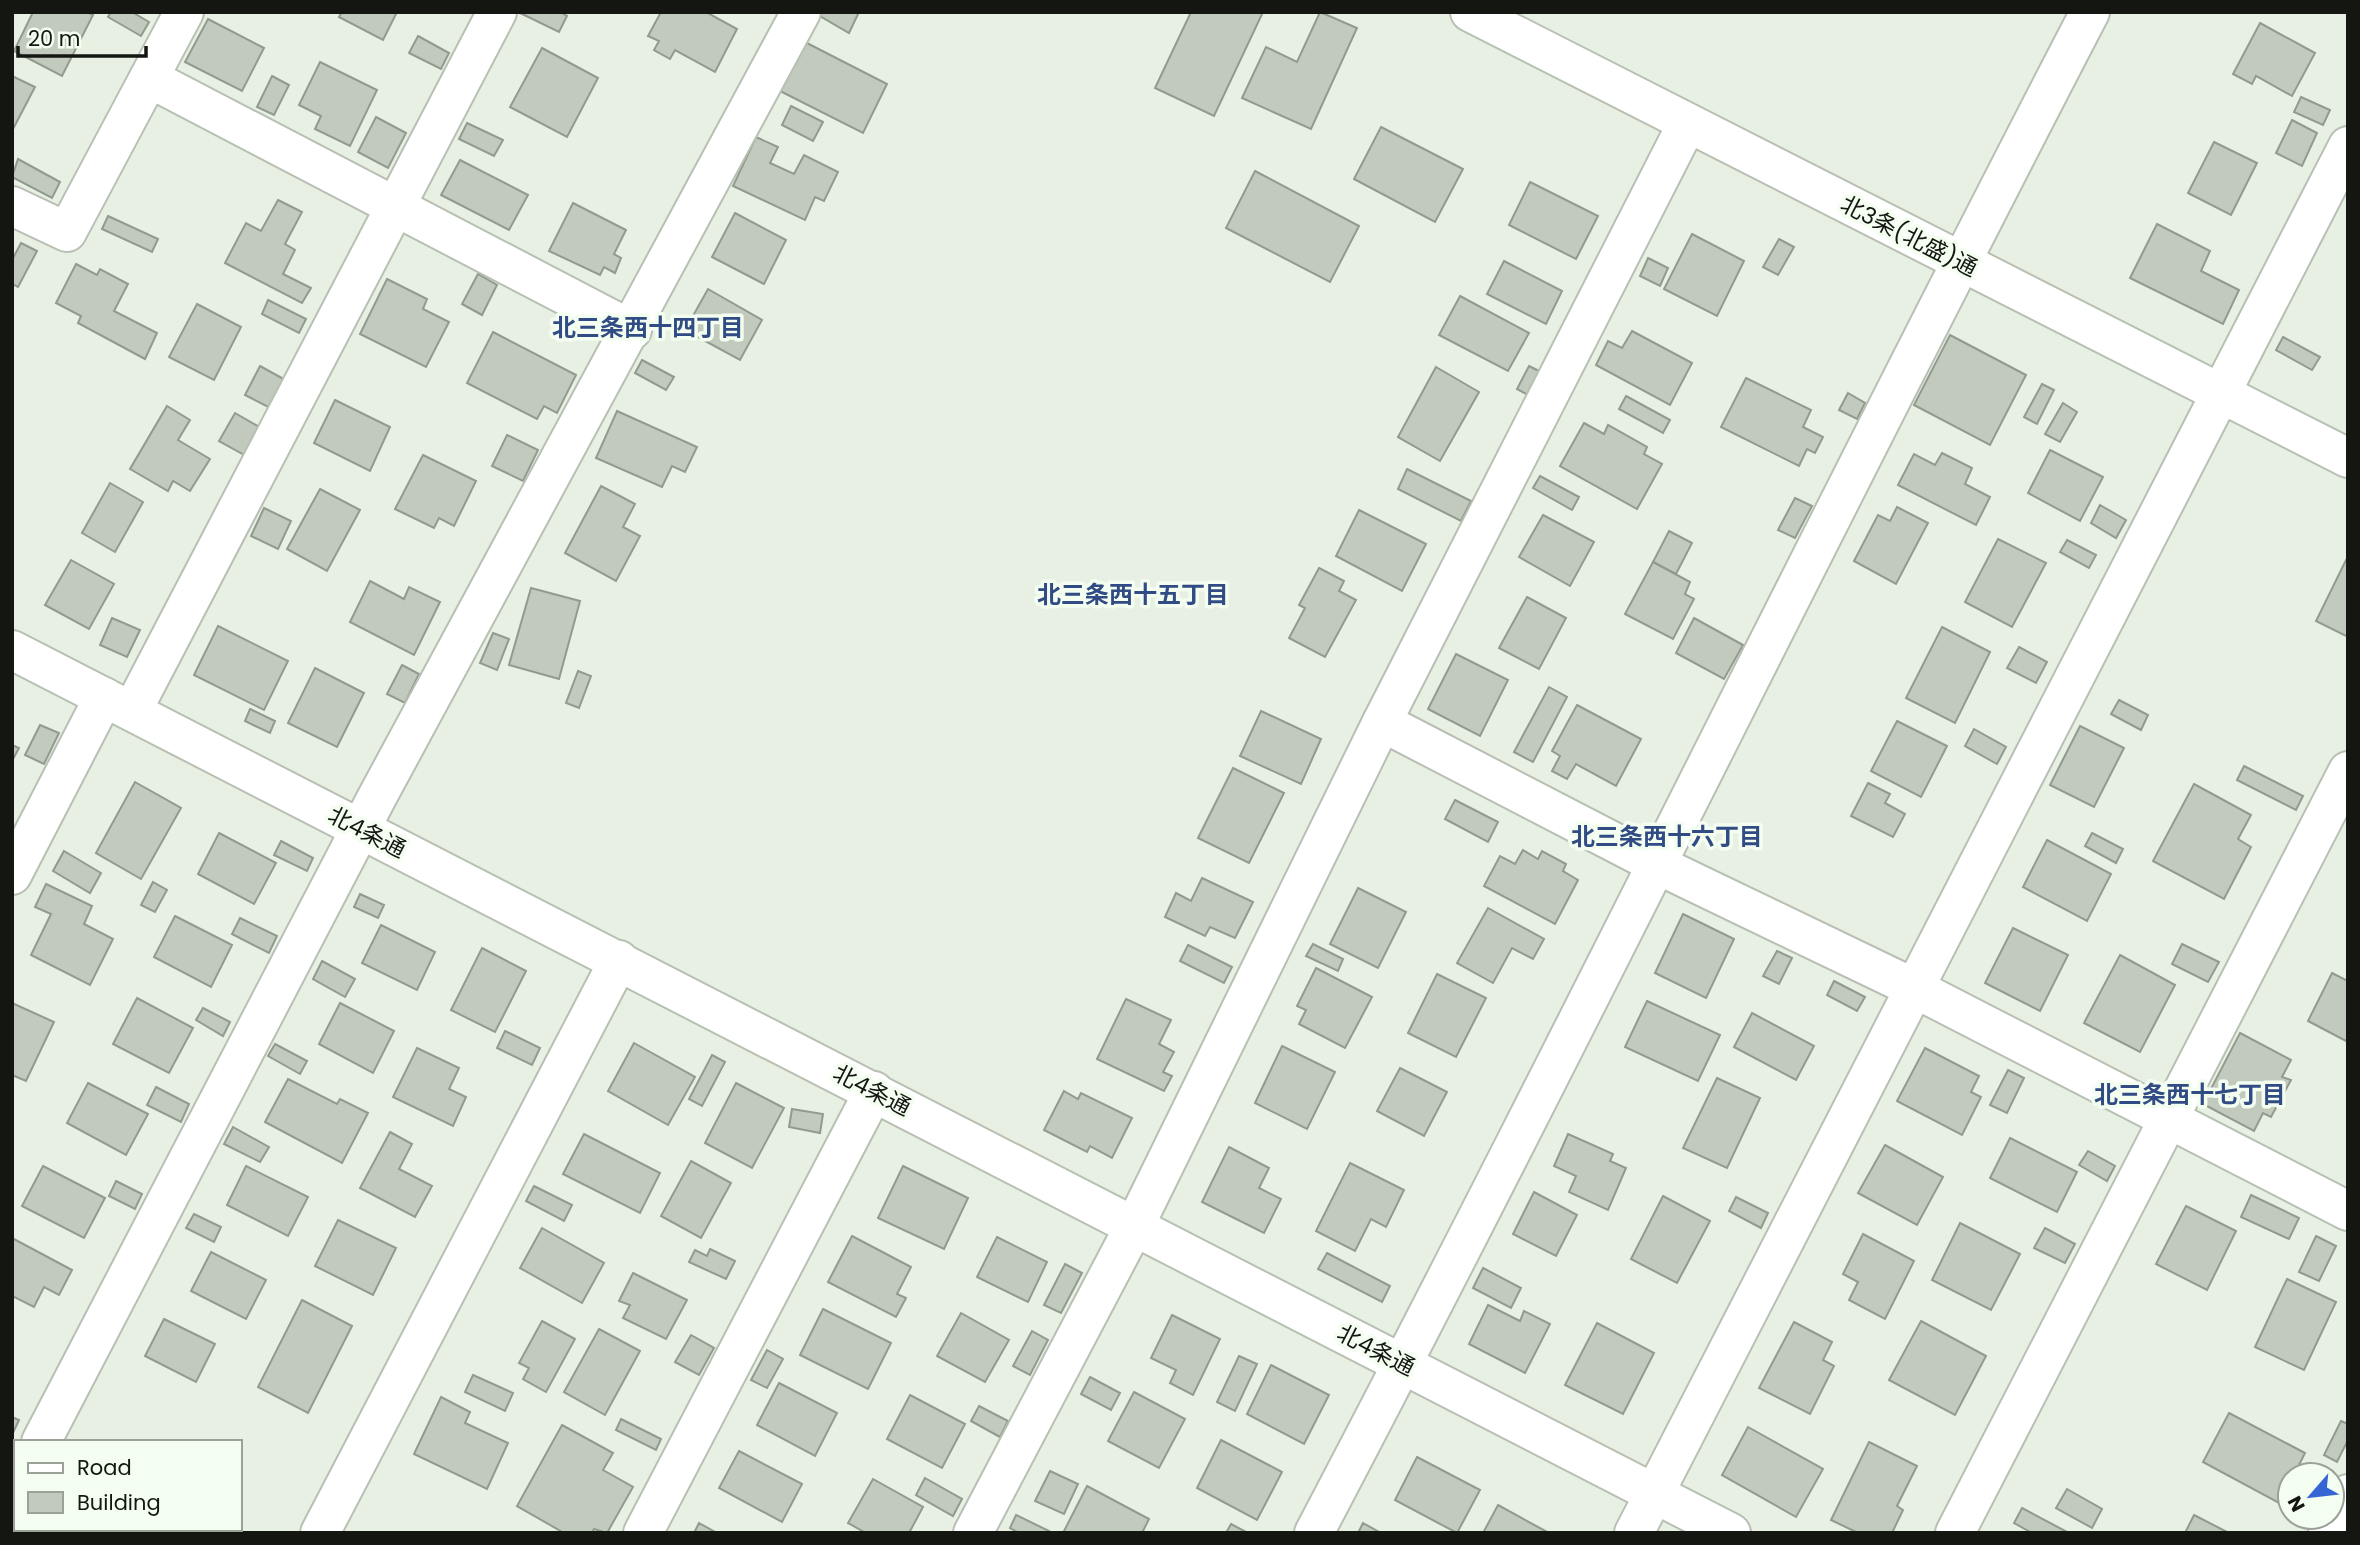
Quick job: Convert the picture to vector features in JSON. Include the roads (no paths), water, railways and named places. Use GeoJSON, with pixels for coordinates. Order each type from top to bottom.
{"type":"FeatureCollection","features":[{"type":"Feature","properties":{"kind":"street"},"geometry":{"type":"LineString","coordinates":[[12,206],[67,232],[184,12]]}},
{"type":"Feature","properties":{"kind":"street"},"geometry":{"type":"LineString","coordinates":[[12,875],[118,704],[395,205],[496,12]]}},
{"type":"Feature","properties":{"kind":"street"},"geometry":{"type":"LineString","coordinates":[[42,1440],[361,829],[801,12]]}},
{"type":"Feature","properties":{"kind":"street","name":"北3条(北盛)通"},"geometry":{"type":"LineString","coordinates":[[1470,12],[2348,458]]}},
{"type":"Feature","properties":{"kind":"street"},"geometry":{"type":"LineString","coordinates":[[1314,1533],[1403,1364],[1960,261],[2090,12]]}},
{"type":"Feature","properties":{"kind":"street"},"geometry":{"type":"LineString","coordinates":[[149,78],[632,330]]}},
{"type":"Feature","properties":{"kind":"street"},"geometry":{"type":"LineString","coordinates":[[974,1533],[1135,1225],[1382,722],[1688,124]]}},
{"type":"Feature","properties":{"kind":"street"},"geometry":{"type":"LineString","coordinates":[[1634,1533],[2348,146]]}},
{"type":"Feature","properties":{"kind":"street","name":"北4条通"},"geometry":{"type":"LineString","coordinates":[[12,650],[1731,1533]]}},
{"type":"Feature","properties":{"kind":"street"},"geometry":{"type":"LineString","coordinates":[[1382,722],[1656,864],[1914,988],[2167,1121],[2348,1211]]}},
{"type":"Feature","properties":{"kind":"street"},"geometry":{"type":"LineString","coordinates":[[1955,1533],[2348,771]]}},
{"type":"Feature","properties":{"kind":"street"},"geometry":{"type":"LineString","coordinates":[[320,1533],[619,960]]}},
{"type":"Feature","properties":{"kind":"street"},"geometry":{"type":"LineString","coordinates":[[643,1533],[874,1091]]}},
{"type":"Feature","properties":{"kind":"street"},"geometry":{"type":"LineString","coordinates":[[2328,1533],[2348,1494]]}},
{"type":"Feature","properties":{"kind":"district","name":"北三条西十四丁目"},"geometry":{"type":"Point","coordinates":[648,327]}},
{"type":"Feature","properties":{"kind":"district","name":"北三条西十五丁目"},"geometry":{"type":"Point","coordinates":[1133,594]}},
{"type":"Feature","properties":{"kind":"district","name":"北三条西十六丁目"},"geometry":{"type":"Point","coordinates":[1667,836]}},
{"type":"Feature","properties":{"kind":"district","name":"北三条西十七丁目"},"geometry":{"type":"Point","coordinates":[2190,1094]}}]}
